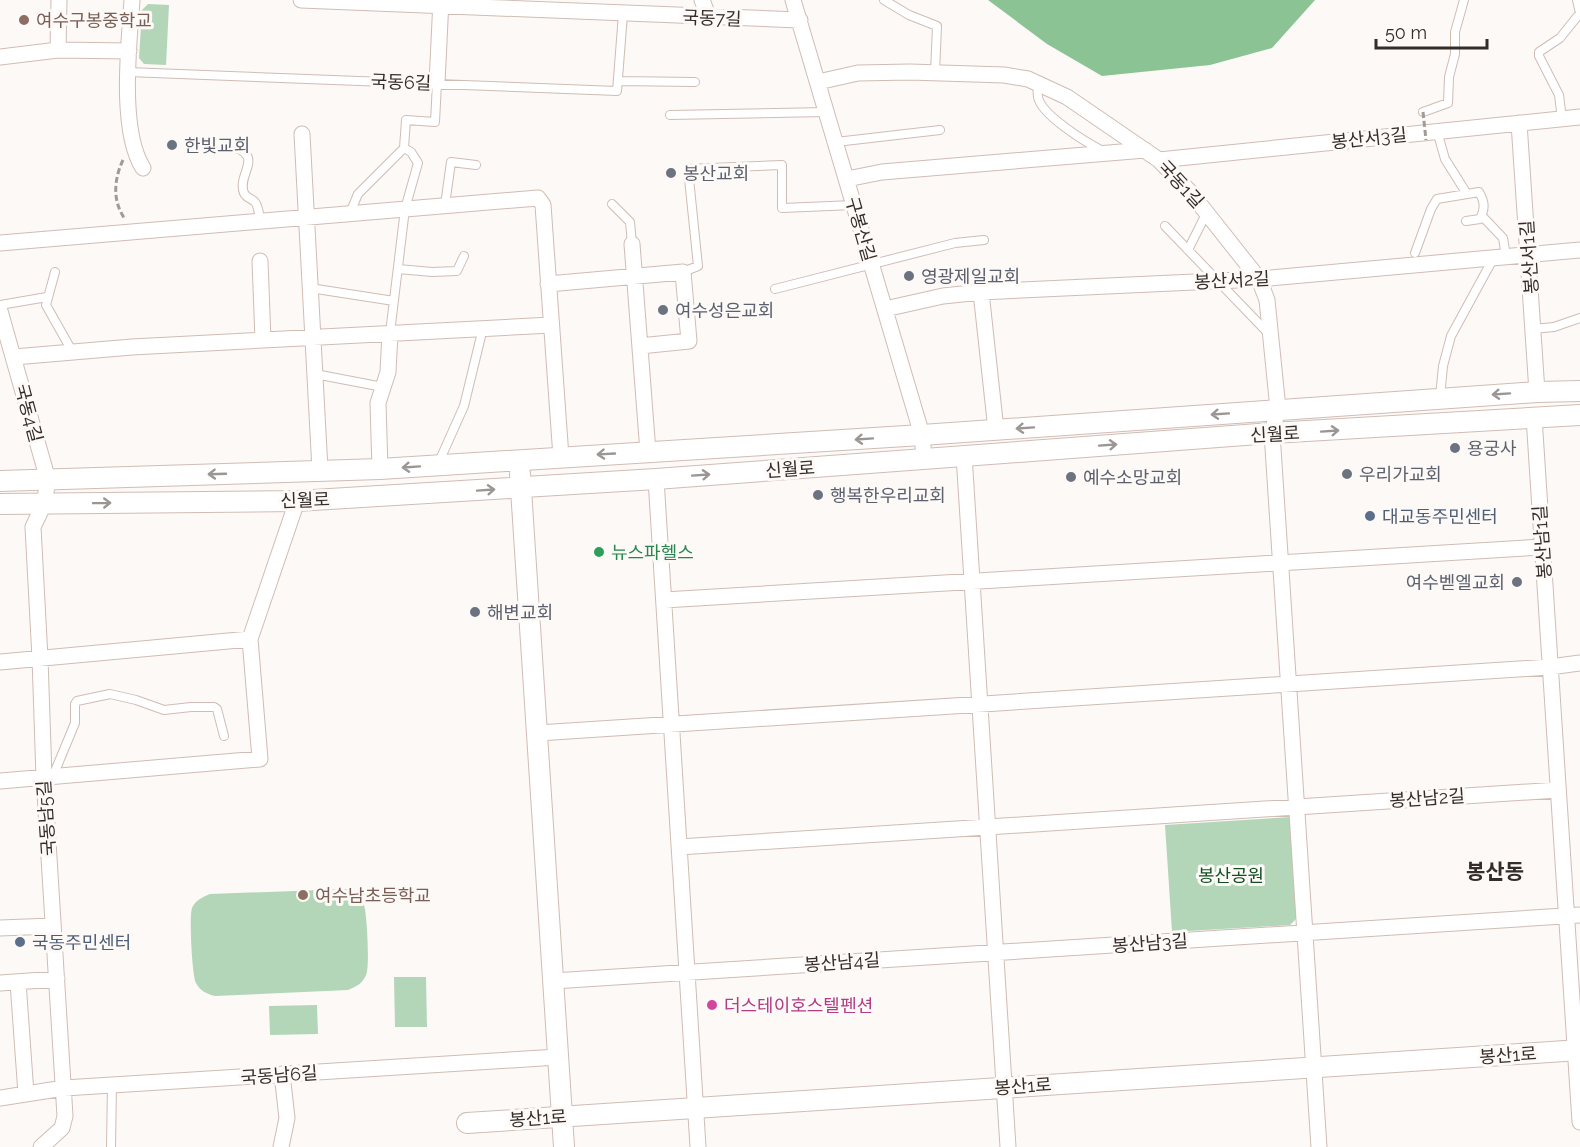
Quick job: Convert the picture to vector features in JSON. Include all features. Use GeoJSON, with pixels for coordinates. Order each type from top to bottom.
{"type":"FeatureCollection","features":[{"type":"Feature","properties":{"kind":"street"},"geometry":{"type":"LineString","coordinates":[[58,50],[59,0]]}},
{"type":"Feature","properties":{"kind":"street"},"geometry":{"type":"LineString","coordinates":[[132,0],[128,72],[130,135],[142,168]]}},
{"type":"Feature","properties":{"kind":"street","name":"국동7길"},"geometry":{"type":"LineString","coordinates":[[301,0],[441,3],[623,14],[800,20]]}},
{"type":"Feature","properties":{"kind":"street"},"geometry":{"type":"LineString","coordinates":[[702,0],[709,18]]}},
{"type":"Feature","properties":{"kind":"street","name":"구봉산길"},"geometry":{"type":"LineString","coordinates":[[793,0],[922,435],[924,458]]}},
{"type":"Feature","properties":{"kind":"street"},"geometry":{"type":"LineString","coordinates":[[437,83],[441,3]]}},
{"type":"Feature","properties":{"kind":"street"},"geometry":{"type":"LineString","coordinates":[[0,57],[58,50],[129,51]]}},
{"type":"Feature","properties":{"kind":"street","name":"국동1길"},"geometry":{"type":"LineString","coordinates":[[818,82],[858,73],[1004,75],[1038,82],[1067,97],[1159,160],[1207,212],[1259,279],[1267,300],[1278,409],[1272,433]]}},
{"type":"Feature","properties":{"kind":"street","name":"봉산서3길"},"geometry":{"type":"LineString","coordinates":[[1159,160],[1580,117]]}},
{"type":"Feature","properties":{"kind":"street","name":"봉산서1길"},"geometry":{"type":"LineString","coordinates":[[1519,123],[1537,392]]}},
{"type":"Feature","properties":{"kind":"street"},"geometry":{"type":"LineString","coordinates":[[302,134],[320,470]]}},
{"type":"Feature","properties":{"kind":"street"},"geometry":{"type":"LineString","coordinates":[[847,179],[882,172],[1145,150]]}},
{"type":"Feature","properties":{"kind":"street"},"geometry":{"type":"LineString","coordinates":[[0,243],[540,199],[543,205],[561,457]]}},
{"type":"Feature","properties":{"kind":"street"},"geometry":{"type":"LineString","coordinates":[[632,244],[648,452]]}},
{"type":"Feature","properties":{"kind":"street","name":"봉산서2길"},"geometry":{"type":"LineString","coordinates":[[885,309],[943,296],[981,292],[1259,279],[1420,257],[1500,257],[1580,250]]}},
{"type":"Feature","properties":{"kind":"street"},"geometry":{"type":"LineString","coordinates":[[260,261],[263,340]]}},
{"type":"Feature","properties":{"kind":"street"},"geometry":{"type":"LineString","coordinates":[[549,284],[683,272],[689,341],[640,346]]}},
{"type":"Feature","properties":{"kind":"street"},"geometry":{"type":"LineString","coordinates":[[981,292],[996,430]]}},
{"type":"Feature","properties":{"kind":"street","name":"국동4길"},"geometry":{"type":"LineString","coordinates":[[0,311],[48,480]]}},
{"type":"Feature","properties":{"kind":"street"},"geometry":{"type":"LineString","coordinates":[[14,357],[72,351],[551,325]]}},
{"type":"Feature","properties":{"kind":"street"},"geometry":{"type":"LineString","coordinates":[[380,469],[378,404],[388,372],[390,333]]}},
{"type":"Feature","properties":{"kind":"street","name":"신월로"},"geometry":{"type":"LineString","coordinates":[[0,481],[380,469],[1580,391]]}},
{"type":"Feature","properties":{"kind":"street","name":"신월로"},"geometry":{"type":"LineString","coordinates":[[0,504],[297,501],[656,479],[1272,433],[1580,415]]}},
{"type":"Feature","properties":{"kind":"street","name":"봉산남1길"},"geometry":{"type":"LineString","coordinates":[[1534,417],[1558,790],[1573,916],[1580,1122]]}},
{"type":"Feature","properties":{"kind":"street"},"geometry":{"type":"LineString","coordinates":[[1272,433],[1319,1147]]}},
{"type":"Feature","properties":{"kind":"street"},"geometry":{"type":"LineString","coordinates":[[964,455],[1008,1147]]}},
{"type":"Feature","properties":{"kind":"street"},"geometry":{"type":"LineString","coordinates":[[520,460],[564,1147]]}},
{"type":"Feature","properties":{"kind":"street"},"geometry":{"type":"LineString","coordinates":[[656,479],[698,1147]]}},
{"type":"Feature","properties":{"kind":"street","name":"국동남5길"},"geometry":{"type":"LineString","coordinates":[[40,1147],[64,1124],[64,1088],[53,926],[48,777],[33,527],[44,504],[48,480]]}},
{"type":"Feature","properties":{"kind":"street"},"geometry":{"type":"LineString","coordinates":[[0,781],[260,759],[250,639],[297,501]]}},
{"type":"Feature","properties":{"kind":"street"},"geometry":{"type":"LineString","coordinates":[[664,600],[1542,547]]}},
{"type":"Feature","properties":{"kind":"street"},"geometry":{"type":"LineString","coordinates":[[0,662],[250,639]]}},
{"type":"Feature","properties":{"kind":"street"},"geometry":{"type":"LineString","coordinates":[[538,732],[1550,667],[1580,663]]}},
{"type":"Feature","properties":{"kind":"street","name":"봉산남2길"},"geometry":{"type":"LineString","coordinates":[[1296,807],[1558,790]]}},
{"type":"Feature","properties":{"kind":"street"},"geometry":{"type":"LineString","coordinates":[[679,847],[1296,807]]}},
{"type":"Feature","properties":{"kind":"street"},"geometry":{"type":"LineString","coordinates":[[1305,933],[1573,916]]}},
{"type":"Feature","properties":{"kind":"street"},"geometry":{"type":"LineString","coordinates":[[0,928],[53,926]]}},
{"type":"Feature","properties":{"kind":"street","name":"봉산남3길"},"geometry":{"type":"LineString","coordinates":[[996,952],[1305,933]]}},
{"type":"Feature","properties":{"kind":"street","name":"봉산남4길"},"geometry":{"type":"LineString","coordinates":[[553,981],[996,952]]}},
{"type":"Feature","properties":{"kind":"street"},"geometry":{"type":"LineString","coordinates":[[0,983],[57,979]]}},
{"type":"Feature","properties":{"kind":"street"},"geometry":{"type":"LineString","coordinates":[[18,982],[26,1094]]}},
{"type":"Feature","properties":{"kind":"street","name":"봉산1로"},"geometry":{"type":"LineString","coordinates":[[466,1123],[1578,1050]]}},
{"type":"Feature","properties":{"kind":"street","name":"국동남6길"},"geometry":{"type":"LineString","coordinates":[[0,1098],[64,1088],[558,1057]]}},
{"type":"Feature","properties":{"kind":"street"},"geometry":{"type":"LineString","coordinates":[[281,1147],[287,1118],[282,1074]]}},
{"type":"Feature","properties":{"kind":"lane"},"geometry":{"type":"LineString","coordinates":[[884,0],[909,15],[937,26],[935,73]]}},
{"type":"Feature","properties":{"kind":"lane"},"geometry":{"type":"LineString","coordinates":[[1424,112],[1448,103],[1449,77],[1455,54],[1454,39],[1464,0]]}},
{"type":"Feature","properties":{"kind":"lane"},"geometry":{"type":"LineString","coordinates":[[1562,119],[1559,95],[1539,52],[1560,38],[1580,13],[1577,0]]}},
{"type":"Feature","properties":{"kind":"lane"},"geometry":{"type":"LineString","coordinates":[[623,14],[618,81],[695,82]]}},
{"type":"Feature","properties":{"kind":"lane","name":"국동6길"},"geometry":{"type":"LineString","coordinates":[[128,72],[617,91],[618,81]]}},
{"type":"Feature","properties":{"kind":"lane"},"geometry":{"type":"LineString","coordinates":[[1038,82],[1038,98],[1044,107],[1079,138],[1107,153]]}},
{"type":"Feature","properties":{"kind":"lane"},"geometry":{"type":"LineString","coordinates":[[350,213],[358,194],[404,148],[406,120],[435,122],[437,83]]}},
{"type":"Feature","properties":{"kind":"lane"},"geometry":{"type":"LineString","coordinates":[[670,115],[827,112]]}},
{"type":"Feature","properties":{"kind":"lane"},"geometry":{"type":"LineString","coordinates":[[836,142],[940,130]]}},
{"type":"Feature","properties":{"kind":"lane"},"geometry":{"type":"LineString","coordinates":[[1439,138],[1445,159],[1467,194]]}},
{"type":"Feature","properties":{"kind":"lane"},"geometry":{"type":"LineString","coordinates":[[229,146],[242,150],[247,157],[248,166],[243,190],[245,196],[256,204],[260,221]]}},
{"type":"Feature","properties":{"kind":"lane"},"geometry":{"type":"LineString","coordinates":[[390,333],[405,209],[418,162],[411,152],[404,148]]}},
{"type":"Feature","properties":{"kind":"lane"},"geometry":{"type":"LineString","coordinates":[[446,205],[451,162],[476,165]]}},
{"type":"Feature","properties":{"kind":"lane"},"geometry":{"type":"LineString","coordinates":[[683,272],[698,266],[688,169],[782,165],[782,208],[854,205]]}},
{"type":"Feature","properties":{"kind":"lane"},"geometry":{"type":"LineString","coordinates":[[1420,257],[1431,210],[1437,199],[1480,193],[1484,204],[1482,216],[1478,221],[1467,221]]}},
{"type":"Feature","properties":{"kind":"lane"},"geometry":{"type":"LineString","coordinates":[[612,204],[630,222],[632,244]]}},
{"type":"Feature","properties":{"kind":"lane"},"geometry":{"type":"LineString","coordinates":[[1188,250],[1207,212]]}},
{"type":"Feature","properties":{"kind":"lane"},"geometry":{"type":"LineString","coordinates":[[1440,399],[1443,366],[1450,336],[1500,257],[1503,238],[1482,216]]}},
{"type":"Feature","properties":{"kind":"lane"},"geometry":{"type":"LineString","coordinates":[[1165,226],[1270,336]]}},
{"type":"Feature","properties":{"kind":"lane"},"geometry":{"type":"LineString","coordinates":[[775,289],[955,243],[984,240]]}},
{"type":"Feature","properties":{"kind":"lane"},"geometry":{"type":"LineString","coordinates":[[398,268],[432,273],[457,271],[464,256]]}},
{"type":"Feature","properties":{"kind":"lane"},"geometry":{"type":"LineString","coordinates":[[55,272],[47,297],[47,310],[72,351]]}},
{"type":"Feature","properties":{"kind":"lane"},"geometry":{"type":"LineString","coordinates":[[310,288],[394,301]]}},
{"type":"Feature","properties":{"kind":"lane"},"geometry":{"type":"LineString","coordinates":[[0,305],[47,297]]}},
{"type":"Feature","properties":{"kind":"lane"},"geometry":{"type":"LineString","coordinates":[[1533,329],[1554,327],[1580,318]]}},
{"type":"Feature","properties":{"kind":"lane"},"geometry":{"type":"LineString","coordinates":[[437,465],[464,406],[483,328]]}},
{"type":"Feature","properties":{"kind":"lane"},"geometry":{"type":"LineString","coordinates":[[315,374],[383,387]]}},
{"type":"Feature","properties":{"kind":"lane"},"geometry":{"type":"LineString","coordinates":[[48,777],[75,723],[77,701],[107,694],[136,700],[164,710],[214,707],[217,710],[224,736]]}},
{"type":"Feature","properties":{"kind":"lane"},"geometry":{"type":"LineString","coordinates":[[111,1147],[112,1085]]}},
{"type":"Feature","properties":{"kind":"path"},"geometry":{"type":"LineString","coordinates":[[1424,112],[1426,140]]}},
{"type":"Feature","properties":{"kind":"path"},"geometry":{"type":"LineString","coordinates":[[134,151],[125,157],[122,163],[117,175],[116,193],[119,210],[135,232]]}},
{"type":"Feature","properties":{"kind":"green space"},"geometry":{"type":"Polygon","coordinates":[[[988,0],[1315,0],[1272,48],[1210,65],[1102,76],[1047,44],[988,0]]]}},
{"type":"Feature","properties":{"kind":"green space"},"geometry":{"type":"Polygon","coordinates":[[[148,4],[169,5],[166,65],[144,64],[139,58],[142,10],[148,4]]]}},
{"type":"Feature","properties":{"kind":"green space","name":"봉산공원"},"geometry":{"type":"Polygon","coordinates":[[[1291,817],[1297,918],[1290,925],[1172,932],[1165,825],[1291,817]]]}},
{"type":"Feature","properties":{"kind":"green space"},"geometry":{"type":"Polygon","coordinates":[[[348,889],[361,900],[366,918],[367,970],[363,980],[356,986],[348,990],[215,996],[204,992],[196,983],[192,958],[191,913],[197,901],[210,894],[348,889]]]}},
{"type":"Feature","properties":{"kind":"green space"},"geometry":{"type":"Polygon","coordinates":[[[394,977],[426,977],[427,1027],[395,1027],[394,977]]]}},
{"type":"Feature","properties":{"kind":"green space"},"geometry":{"type":"Polygon","coordinates":[[[317,1005],[318,1034],[270,1035],[269,1006],[317,1005]]]}},
{"type":"Feature","properties":{"kind":"place","name":"여수구봉중학교"},"geometry":{"type":"Point","coordinates":[24,20]}},
{"type":"Feature","properties":{"kind":"place","name":"한빛교회"},"geometry":{"type":"Point","coordinates":[172,145]}},
{"type":"Feature","properties":{"kind":"place","name":"봉산교회"},"geometry":{"type":"Point","coordinates":[671,173]}},
{"type":"Feature","properties":{"kind":"place","name":"영광제일교회"},"geometry":{"type":"Point","coordinates":[909,276]}},
{"type":"Feature","properties":{"kind":"place","name":"여수성은교회"},"geometry":{"type":"Point","coordinates":[663,310]}},
{"type":"Feature","properties":{"kind":"place","name":"용궁사"},"geometry":{"type":"Point","coordinates":[1455,448]}},
{"type":"Feature","properties":{"kind":"place","name":"우리가교회"},"geometry":{"type":"Point","coordinates":[1347,474]}},
{"type":"Feature","properties":{"kind":"place","name":"예수소망교회"},"geometry":{"type":"Point","coordinates":[1071,477]}},
{"type":"Feature","properties":{"kind":"place","name":"행복한우리교회"},"geometry":{"type":"Point","coordinates":[818,495]}},
{"type":"Feature","properties":{"kind":"place","name":"대교동주민센터"},"geometry":{"type":"Point","coordinates":[1370,516]}},
{"type":"Feature","properties":{"kind":"place","name":"뉴스파헬스"},"geometry":{"type":"Point","coordinates":[599,552]}},
{"type":"Feature","properties":{"kind":"place","name":"여수벧엘교회"},"geometry":{"type":"Point","coordinates":[1517,582]}},
{"type":"Feature","properties":{"kind":"place","name":"해변교회"},"geometry":{"type":"Point","coordinates":[475,612]}},
{"type":"Feature","properties":{"kind":"place","name":"여수남초등학교"},"geometry":{"type":"Point","coordinates":[303,895]}},
{"type":"Feature","properties":{"kind":"place","name":"국동주민센터"},"geometry":{"type":"Point","coordinates":[20,942]}},
{"type":"Feature","properties":{"kind":"place","name":"더스테이호스텔펜션"},"geometry":{"type":"Point","coordinates":[712,1005]}},
{"type":"Feature","properties":{"kind":"district","name":"봉산동"},"geometry":{"type":"Point","coordinates":[1495,871]}}]}
